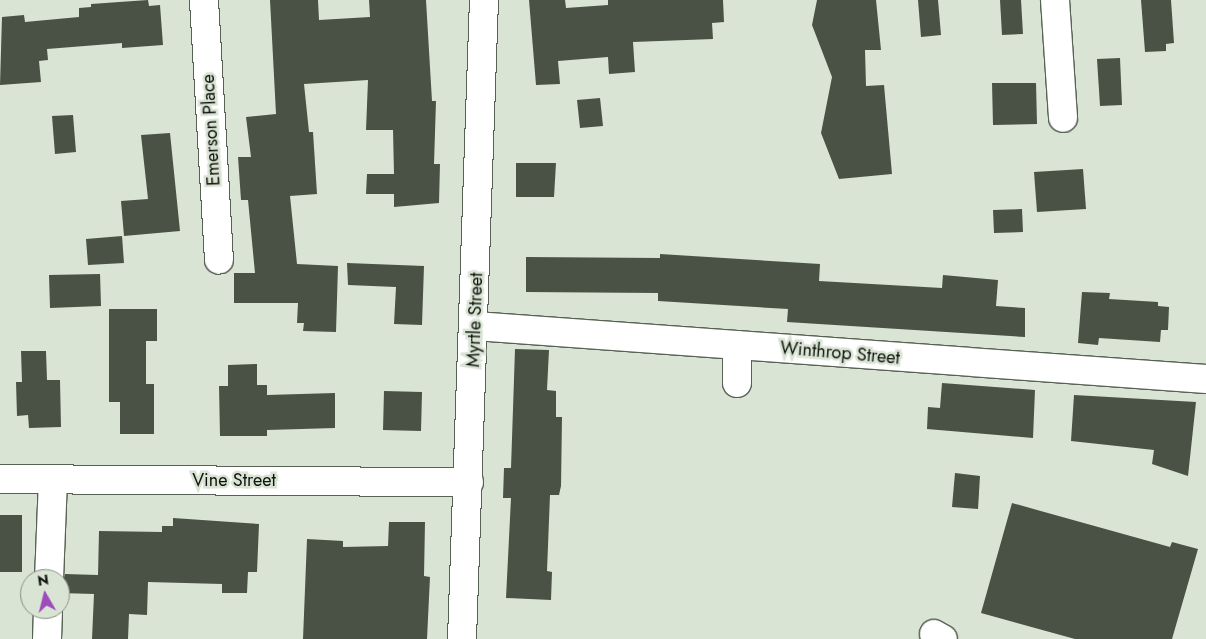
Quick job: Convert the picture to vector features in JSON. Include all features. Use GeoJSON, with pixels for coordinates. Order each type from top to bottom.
{"type":"FeatureCollection","features":[{"type":"Feature","properties":{"kind":"street","name":"Emerson Place"},"geometry":{"type":"LineString","coordinates":[[204,0],[219,260]]}},
{"type":"Feature","properties":{"kind":"street","name":"Myrtle Street"},"geometry":{"type":"LineString","coordinates":[[462,639],[475,326],[484,0]]}},
{"type":"Feature","properties":{"kind":"street"},"geometry":{"type":"LineString","coordinates":[[1055,0],[1063,118]]}},
{"type":"Feature","properties":{"kind":"street","name":"Winthrop Street"},"geometry":{"type":"LineString","coordinates":[[475,326],[1206,379]]}},
{"type":"Feature","properties":{"kind":"street"},"geometry":{"type":"LineString","coordinates":[[737,344],[737,383]]}},
{"type":"Feature","properties":{"kind":"street","name":"Vine Street"},"geometry":{"type":"LineString","coordinates":[[0,479],[469,482]]}},
{"type":"Feature","properties":{"kind":"street"},"geometry":{"type":"LineString","coordinates":[[49,569],[53,479]]}},
{"type":"Feature","properties":{"kind":"street"},"geometry":{"type":"LineString","coordinates":[[46,639],[47,619]]}},
{"type":"Feature","properties":{"kind":"building"},"geometry":{"type":"Polygon","coordinates":[[[148,0],[149,6],[160,5],[163,45],[122,48],[122,43],[47,49],[48,60],[39,61],[41,82],[0,85],[2,17],[24,15],[25,22],[79,17],[79,8],[91,7],[91,4],[148,0]]]}},
{"type":"Feature","properties":{"kind":"building"},"geometry":{"type":"Polygon","coordinates":[[[270,0],[318,0],[319,20],[370,17],[369,0],[426,0],[432,101],[436,101],[434,164],[440,164],[439,203],[394,207],[394,194],[366,194],[367,174],[394,174],[393,130],[366,130],[368,80],[304,84],[309,132],[313,132],[317,194],[290,196],[297,264],[338,266],[336,332],[303,331],[304,323],[297,323],[298,303],[234,303],[234,273],[255,273],[248,200],[241,200],[238,157],[251,157],[246,117],[276,114],[270,0]]]}},
{"type":"Feature","properties":{"kind":"building"},"geometry":{"type":"Polygon","coordinates":[[[529,0],[565,0],[566,8],[608,5],[608,0],[723,0],[724,22],[712,23],[713,39],[633,42],[635,72],[609,74],[608,57],[558,61],[560,84],[536,85],[529,0]]]}},
{"type":"Feature","properties":{"kind":"building"},"geometry":{"type":"Polygon","coordinates":[[[817,0],[876,0],[881,50],[865,50],[866,86],[884,85],[892,174],[839,179],[821,133],[832,77],[812,25],[817,0]]]}},
{"type":"Feature","properties":{"kind":"building"},"geometry":{"type":"Polygon","coordinates":[[[918,0],[938,0],[941,35],[921,37],[918,0]]]}},
{"type":"Feature","properties":{"kind":"building"},"geometry":{"type":"Polygon","coordinates":[[[1000,0],[1021,0],[1023,34],[1002,35],[1000,0]]]}},
{"type":"Feature","properties":{"kind":"building"},"geometry":{"type":"Polygon","coordinates":[[[1141,0],[1171,0],[1174,43],[1166,44],[1166,51],[1145,52],[1141,0]]]}},
{"type":"Feature","properties":{"kind":"building"},"geometry":{"type":"Polygon","coordinates":[[[1120,58],[1122,105],[1100,106],[1097,59],[1120,58]]]}},
{"type":"Feature","properties":{"kind":"building"},"geometry":{"type":"Polygon","coordinates":[[[992,83],[1036,83],[1037,124],[993,125],[992,83]]]}},
{"type":"Feature","properties":{"kind":"building"},"geometry":{"type":"Polygon","coordinates":[[[600,98],[603,126],[580,128],[577,100],[600,98]]]}},
{"type":"Feature","properties":{"kind":"building"},"geometry":{"type":"Polygon","coordinates":[[[73,115],[76,152],[55,154],[52,116],[73,115]]]}},
{"type":"Feature","properties":{"kind":"building"},"geometry":{"type":"Polygon","coordinates":[[[170,133],[180,231],[124,236],[121,201],[148,199],[141,135],[170,133]]]}},
{"type":"Feature","properties":{"kind":"building"},"geometry":{"type":"Polygon","coordinates":[[[516,163],[556,163],[554,197],[516,197],[516,163]]]}},
{"type":"Feature","properties":{"kind":"building"},"geometry":{"type":"Polygon","coordinates":[[[1083,169],[1086,209],[1037,212],[1034,172],[1083,169]]]}},
{"type":"Feature","properties":{"kind":"building"},"geometry":{"type":"Polygon","coordinates":[[[1022,209],[1023,232],[994,233],[993,210],[1022,209]]]}},
{"type":"Feature","properties":{"kind":"building"},"geometry":{"type":"Polygon","coordinates":[[[122,236],[124,263],[88,265],[86,239],[122,236]]]}},
{"type":"Feature","properties":{"kind":"building"},"geometry":{"type":"Polygon","coordinates":[[[660,254],[820,264],[819,281],[942,288],[943,275],[998,280],[996,306],[1025,308],[1025,337],[787,322],[788,309],[658,301],[658,293],[526,292],[526,257],[660,258],[660,254]]]}},
{"type":"Feature","properties":{"kind":"building"},"geometry":{"type":"Polygon","coordinates":[[[347,263],[424,266],[422,325],[394,324],[396,287],[348,285],[347,263]]]}},
{"type":"Feature","properties":{"kind":"building"},"geometry":{"type":"Polygon","coordinates":[[[100,274],[101,306],[50,308],[49,275],[100,274]]]}},
{"type":"Feature","properties":{"kind":"building"},"geometry":{"type":"Polygon","coordinates":[[[1082,292],[1110,293],[1109,299],[1158,302],[1158,306],[1169,307],[1168,330],[1161,330],[1160,342],[1099,338],[1098,345],[1078,343],[1082,292]]]}},
{"type":"Feature","properties":{"kind":"building"},"geometry":{"type":"Polygon","coordinates":[[[109,309],[157,309],[157,341],[146,341],[146,384],[154,384],[154,434],[120,434],[120,402],[109,402],[109,309]]]}},
{"type":"Feature","properties":{"kind":"building"},"geometry":{"type":"Polygon","coordinates":[[[515,349],[549,350],[547,390],[556,391],[556,417],[562,417],[561,486],[559,495],[550,495],[547,571],[552,572],[551,600],[506,598],[511,498],[503,498],[504,468],[511,468],[515,349]]]}},
{"type":"Feature","properties":{"kind":"building"},"geometry":{"type":"Polygon","coordinates":[[[21,351],[46,351],[47,380],[60,380],[61,427],[29,428],[28,415],[17,416],[16,382],[22,382],[21,351]]]}},
{"type":"Feature","properties":{"kind":"building"},"geometry":{"type":"Polygon","coordinates":[[[257,364],[257,385],[267,385],[267,395],[335,393],[335,428],[267,430],[267,436],[220,436],[219,386],[228,386],[228,365],[257,364]]]}},
{"type":"Feature","properties":{"kind":"building"},"geometry":{"type":"Polygon","coordinates":[[[942,383],[1035,390],[1033,438],[927,429],[928,407],[940,408],[942,383]]]}},
{"type":"Feature","properties":{"kind":"building"},"geometry":{"type":"Polygon","coordinates":[[[384,391],[422,392],[421,431],[383,430],[384,391]]]}},
{"type":"Feature","properties":{"kind":"building"},"geometry":{"type":"Polygon","coordinates":[[[1074,395],[1196,402],[1188,476],[1152,464],[1154,450],[1071,441],[1074,395]]]}},
{"type":"Feature","properties":{"kind":"building"},"geometry":{"type":"Polygon","coordinates":[[[955,473],[980,476],[978,509],[952,507],[955,473]]]}},
{"type":"Feature","properties":{"kind":"building"},"geometry":{"type":"Polygon","coordinates":[[[1012,503],[1170,547],[1172,542],[1198,549],[1172,639],[1075,639],[981,613],[1012,503]]]}},
{"type":"Feature","properties":{"kind":"building"},"geometry":{"type":"Polygon","coordinates":[[[0,515],[22,515],[22,569],[20,569],[20,572],[0,572],[0,515]]]}},
{"type":"Feature","properties":{"kind":"building"},"geometry":{"type":"Polygon","coordinates":[[[173,518],[259,524],[257,572],[248,572],[247,593],[222,593],[222,584],[148,582],[147,615],[129,614],[128,639],[92,639],[94,594],[70,593],[70,574],[98,575],[99,531],[162,532],[162,526],[173,526],[173,518]]]}},
{"type":"Feature","properties":{"kind":"building"},"geometry":{"type":"Polygon","coordinates":[[[389,522],[425,522],[424,576],[430,577],[427,639],[303,639],[307,539],[343,541],[343,547],[388,546],[389,522]]]}}]}
